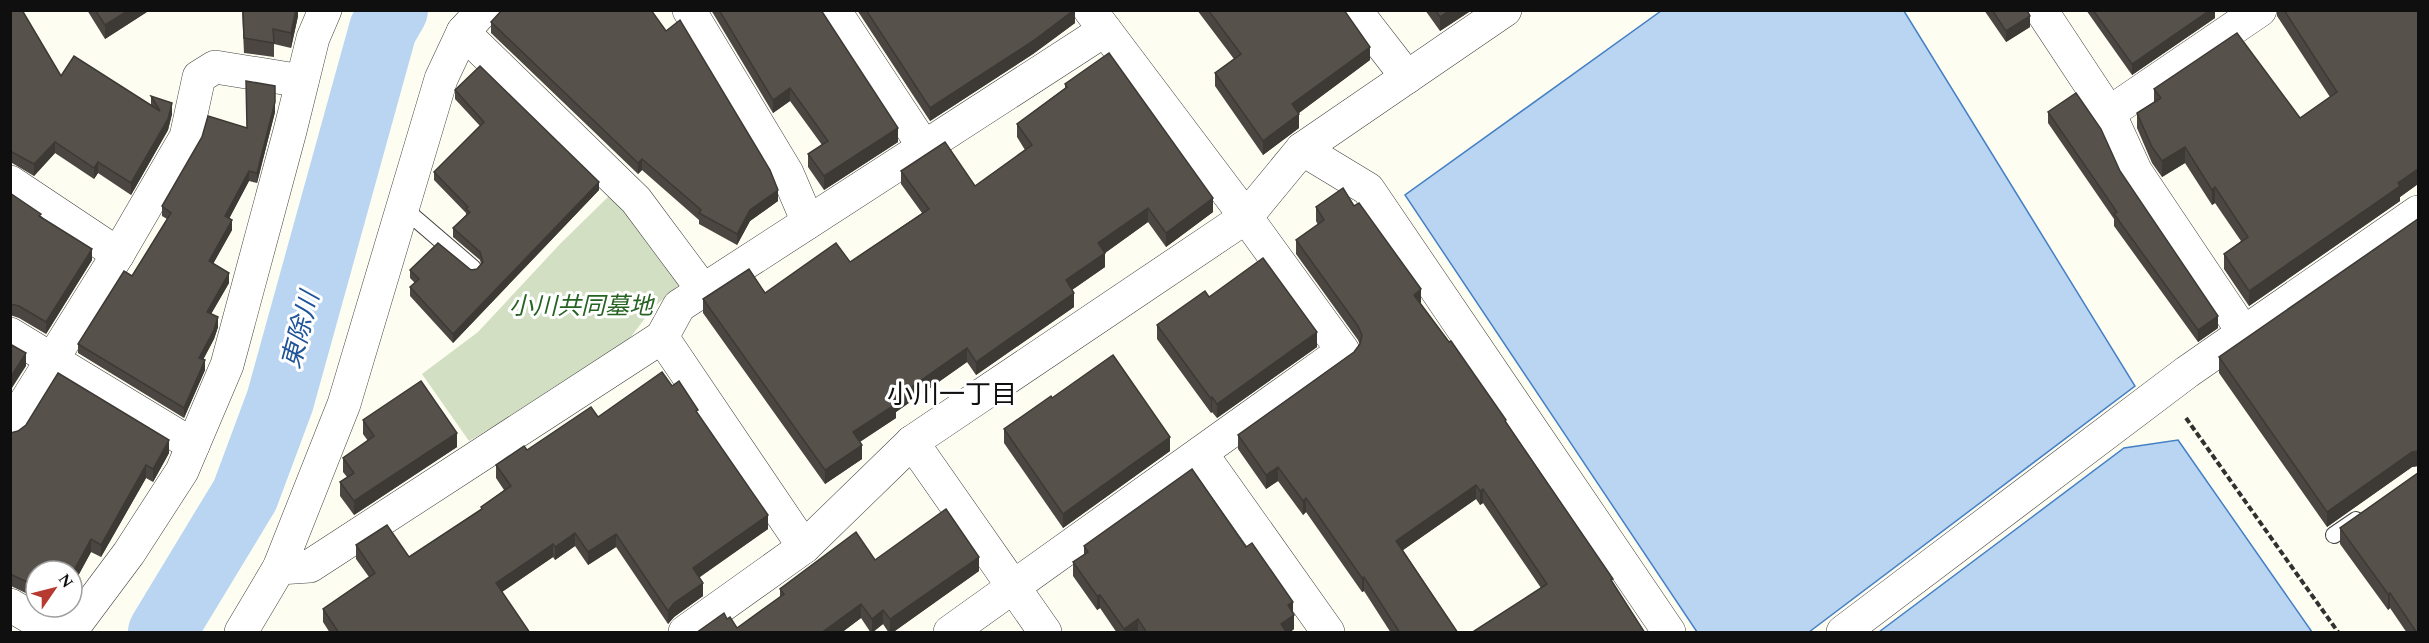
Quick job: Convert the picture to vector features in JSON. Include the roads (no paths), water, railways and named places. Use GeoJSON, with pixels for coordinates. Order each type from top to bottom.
{"type":"FeatureCollection","features":[{"type":"Feature","properties":{"kind":"street"},"geometry":{"type":"LineString","coordinates":[[70,633],[141,535],[182,471],[227,365],[313,38],[325,10]]}},
{"type":"Feature","properties":{"kind":"street"},"geometry":{"type":"LineString","coordinates":[[689,10],[787,173],[808,222]]}},
{"type":"Feature","properties":{"kind":"street"},"geometry":{"type":"LineString","coordinates":[[834,10],[924,147]]}},
{"type":"Feature","properties":{"kind":"street"},"geometry":{"type":"LineString","coordinates":[[1355,10],[1407,77]]}},
{"type":"Feature","properties":{"kind":"street"},"geometry":{"type":"LineString","coordinates":[[685,633],[804,547],[912,442],[1246,217],[1302,149],[1504,10]]}},
{"type":"Feature","properties":{"kind":"street"},"geometry":{"type":"LineString","coordinates":[[2041,10],[2109,113],[2136,172],[2244,333]]}},
{"type":"Feature","properties":{"kind":"street"},"geometry":{"type":"LineString","coordinates":[[2109,113],[2245,14]]}},
{"type":"Feature","properties":{"kind":"street"},"geometry":{"type":"LineString","coordinates":[[279,568],[310,566],[662,337],[679,306],[924,147],[1098,20],[1343,351],[950,633]]}},
{"type":"Feature","properties":{"kind":"street"},"geometry":{"type":"LineString","coordinates":[[241,633],[279,568],[344,404],[441,79],[473,21],[636,200],[703,290]]}},
{"type":"Feature","properties":{"kind":"street"},"geometry":{"type":"LineString","coordinates":[[10,428],[118,254],[186,136],[199,77],[215,67],[302,81]]}},
{"type":"Feature","properties":{"kind":"street"},"geometry":{"type":"LineString","coordinates":[[1302,149],[1368,189],[1668,633]]}},
{"type":"Feature","properties":{"kind":"street"},"geometry":{"type":"LineString","coordinates":[[10,182],[118,254]]}},
{"type":"Feature","properties":{"kind":"street"},"geometry":{"type":"LineString","coordinates":[[1843,633],[2165,388],[2418,212]]}},
{"type":"Feature","properties":{"kind":"street"},"geometry":{"type":"LineString","coordinates":[[10,334],[193,445]]}},
{"type":"Feature","properties":{"kind":"street"},"geometry":{"type":"LineString","coordinates":[[662,337],[804,547]]}},
{"type":"Feature","properties":{"kind":"street"},"geometry":{"type":"LineString","coordinates":[[912,442],[1045,633]]}},
{"type":"Feature","properties":{"kind":"street"},"geometry":{"type":"LineString","coordinates":[[1201,453],[1328,633]]}},
{"type":"Feature","properties":{"kind":"lane"},"geometry":{"type":"LineString","coordinates":[[402,207],[472,268]]}},
{"type":"Feature","properties":{"kind":"lane"},"geometry":{"type":"LineString","coordinates":[[2334,535],[2372,509]]}},
{"type":"Feature","properties":{"kind":"water"},"geometry":{"type":"Polygon","coordinates":[[[1661,11],[1904,11],[2135,386],[1809,632],[1697,632],[1405,195],[1661,11]]]}},
{"type":"Feature","properties":{"kind":"water"},"geometry":{"type":"Polygon","coordinates":[[[2178,440],[2312,632],[1879,632],[2124,448],[2178,440]]]}},
{"type":"Feature","properties":{"kind":"waterway","name":"東除川"},"geometry":{"type":"LineString","coordinates":[[162,632],[245,495],[280,401],[383,29],[394,10]]}},
{"type":"Feature","properties":{"kind":"district","name":"小川一丁目"},"geometry":{"type":"Point","coordinates":[952,394]}},
{"type":"Feature","properties":{"kind":"park label","name":"小川共同墓地"},"geometry":{"type":"Point","coordinates":[581,306]}}]}
